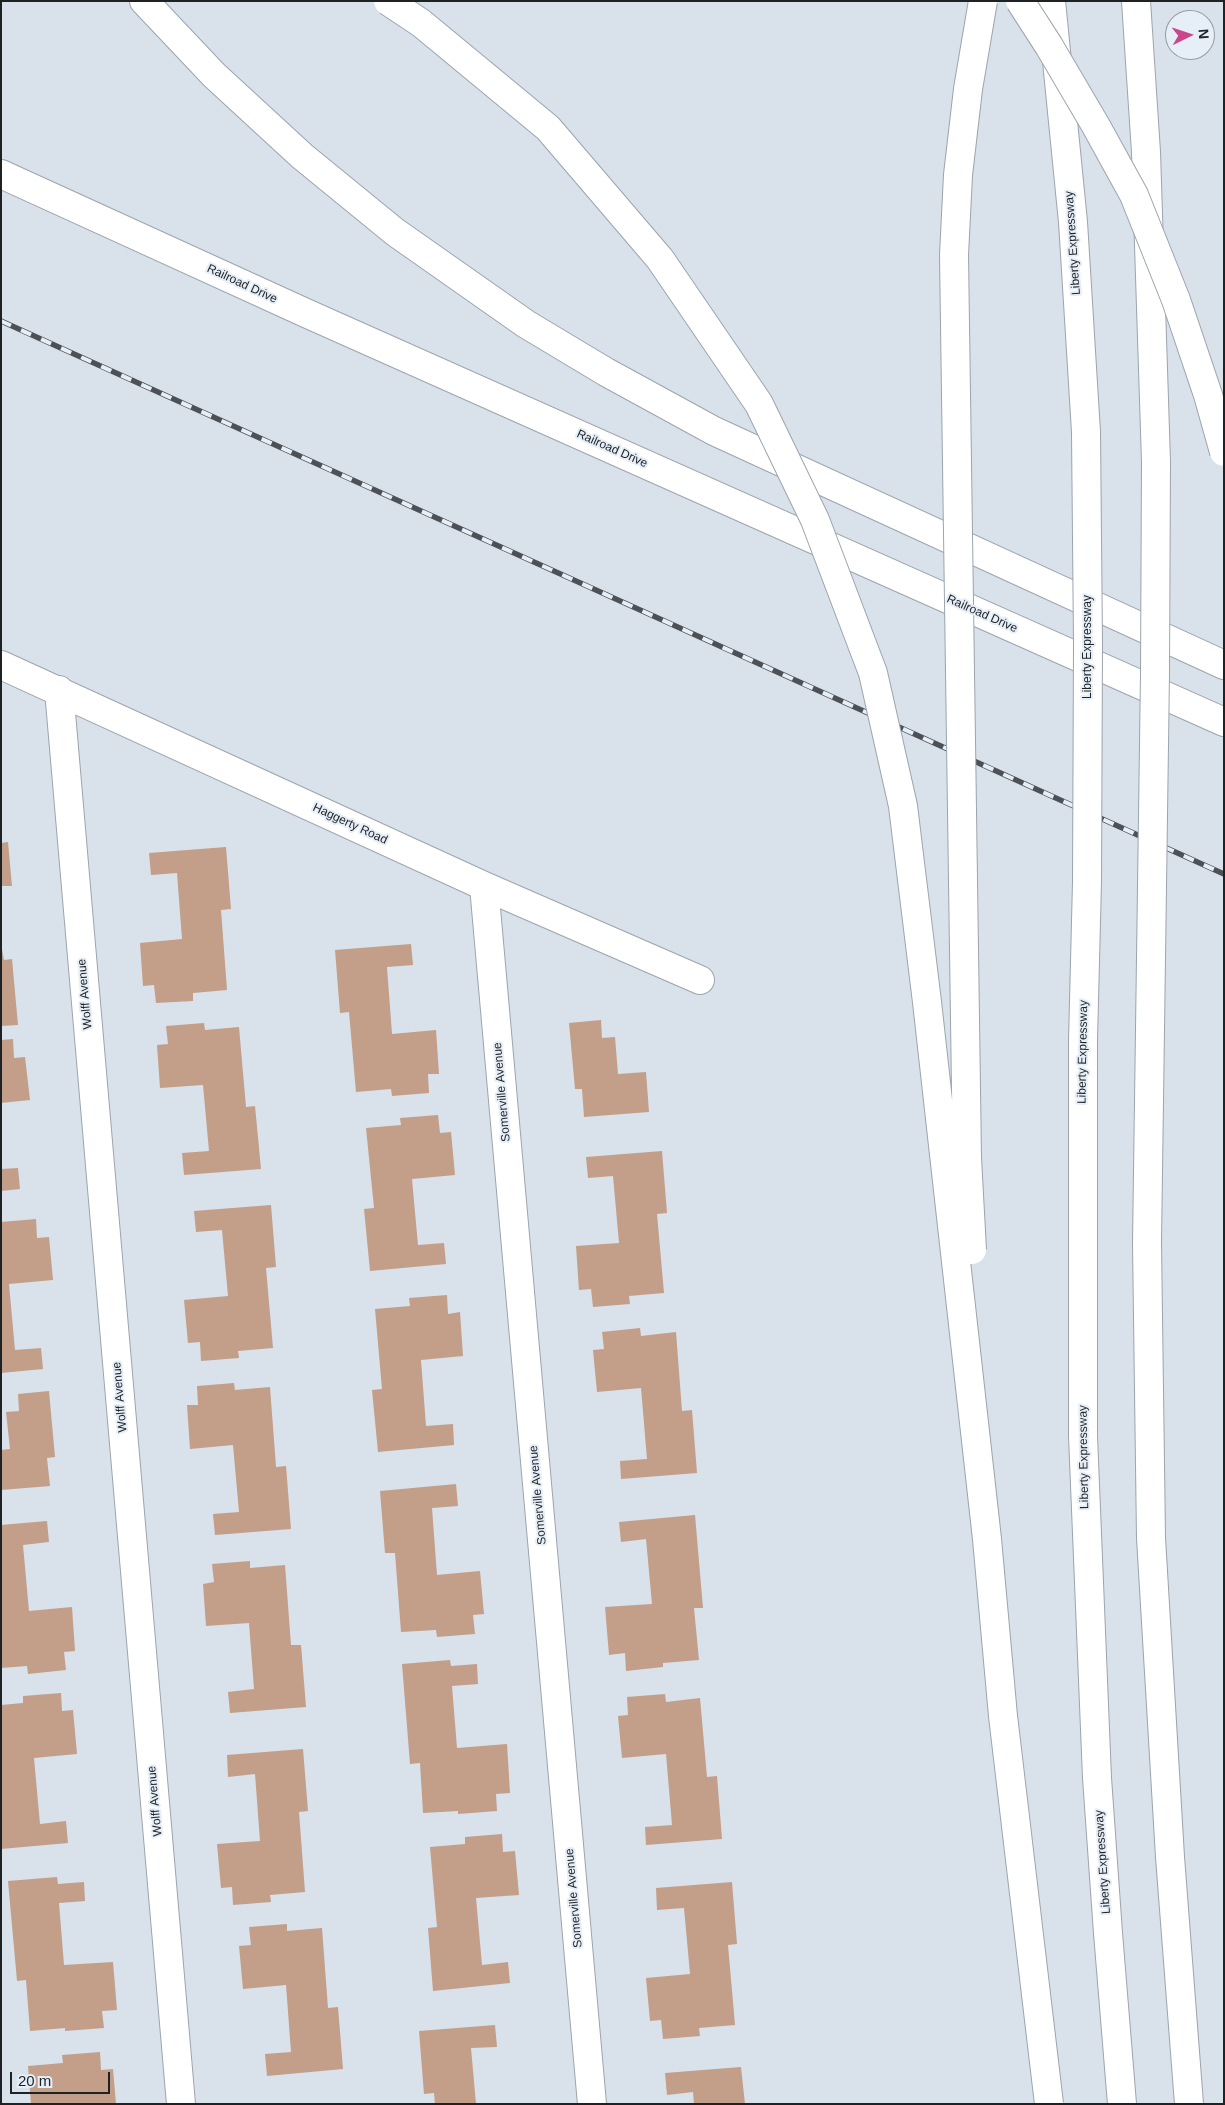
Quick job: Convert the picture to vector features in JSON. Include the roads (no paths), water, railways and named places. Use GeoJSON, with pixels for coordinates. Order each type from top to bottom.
{"type":"FeatureCollection","features":[{"type":"Feature","properties":{"kind":"main road"},"geometry":{"type":"LineString","coordinates":[[144,1],[214,75],[288,142],[395,232],[526,324],[606,372],[714,431],[1224,665]]}},
{"type":"Feature","properties":{"kind":"main road"},"geometry":{"type":"LineString","coordinates":[[388,1],[420,23],[548,128],[660,259],[759,404],[815,520],[873,674],[903,806],[987,1539],[1003,1716],[1049,2104]]}},
{"type":"Feature","properties":{"kind":"main road"},"geometry":{"type":"LineString","coordinates":[[983,1],[968,88],[958,175],[954,255],[954,336],[964,836],[967,1158],[987,1539]]}},
{"type":"Feature","properties":{"kind":"main road"},"geometry":{"type":"LineString","coordinates":[[1020,1],[1092,118],[1134,195],[1176,300],[1208,395],[1224,452]]}},
{"type":"Feature","properties":{"kind":"main road","name":"Liberty Expressway"},"geometry":{"type":"LineString","coordinates":[[1051,1],[1073,222],[1086,432],[1088,654],[1087,882],[1083,1041],[1083,1436],[1097,1778],[1122,2104]]}},
{"type":"Feature","properties":{"kind":"main road"},"geometry":{"type":"LineString","coordinates":[[1136,1],[1146,152],[1156,462],[1156,673],[1147,1244],[1151,1538],[1170,1856],[1189,2104]]}},
{"type":"Feature","properties":{"kind":"main road","name":"Railroad Drive"},"geometry":{"type":"LineString","coordinates":[[1,174],[317,318],[1224,722]]}},
{"type":"Feature","properties":{"kind":"main road","name":"Haggerty Road"},"geometry":{"type":"LineString","coordinates":[[1,665],[484,886],[700,980]]}},
{"type":"Feature","properties":{"kind":"main road","name":"Wolff Avenue"},"geometry":{"type":"LineString","coordinates":[[59,690],[181,2104]]}},
{"type":"Feature","properties":{"kind":"main road","name":"Somerville Avenue"},"geometry":{"type":"LineString","coordinates":[[484,886],[592,2104]]}},
{"type":"Feature","properties":{"kind":"railway"},"geometry":{"type":"LineString","coordinates":[[1,321],[1224,874]]}}]}
